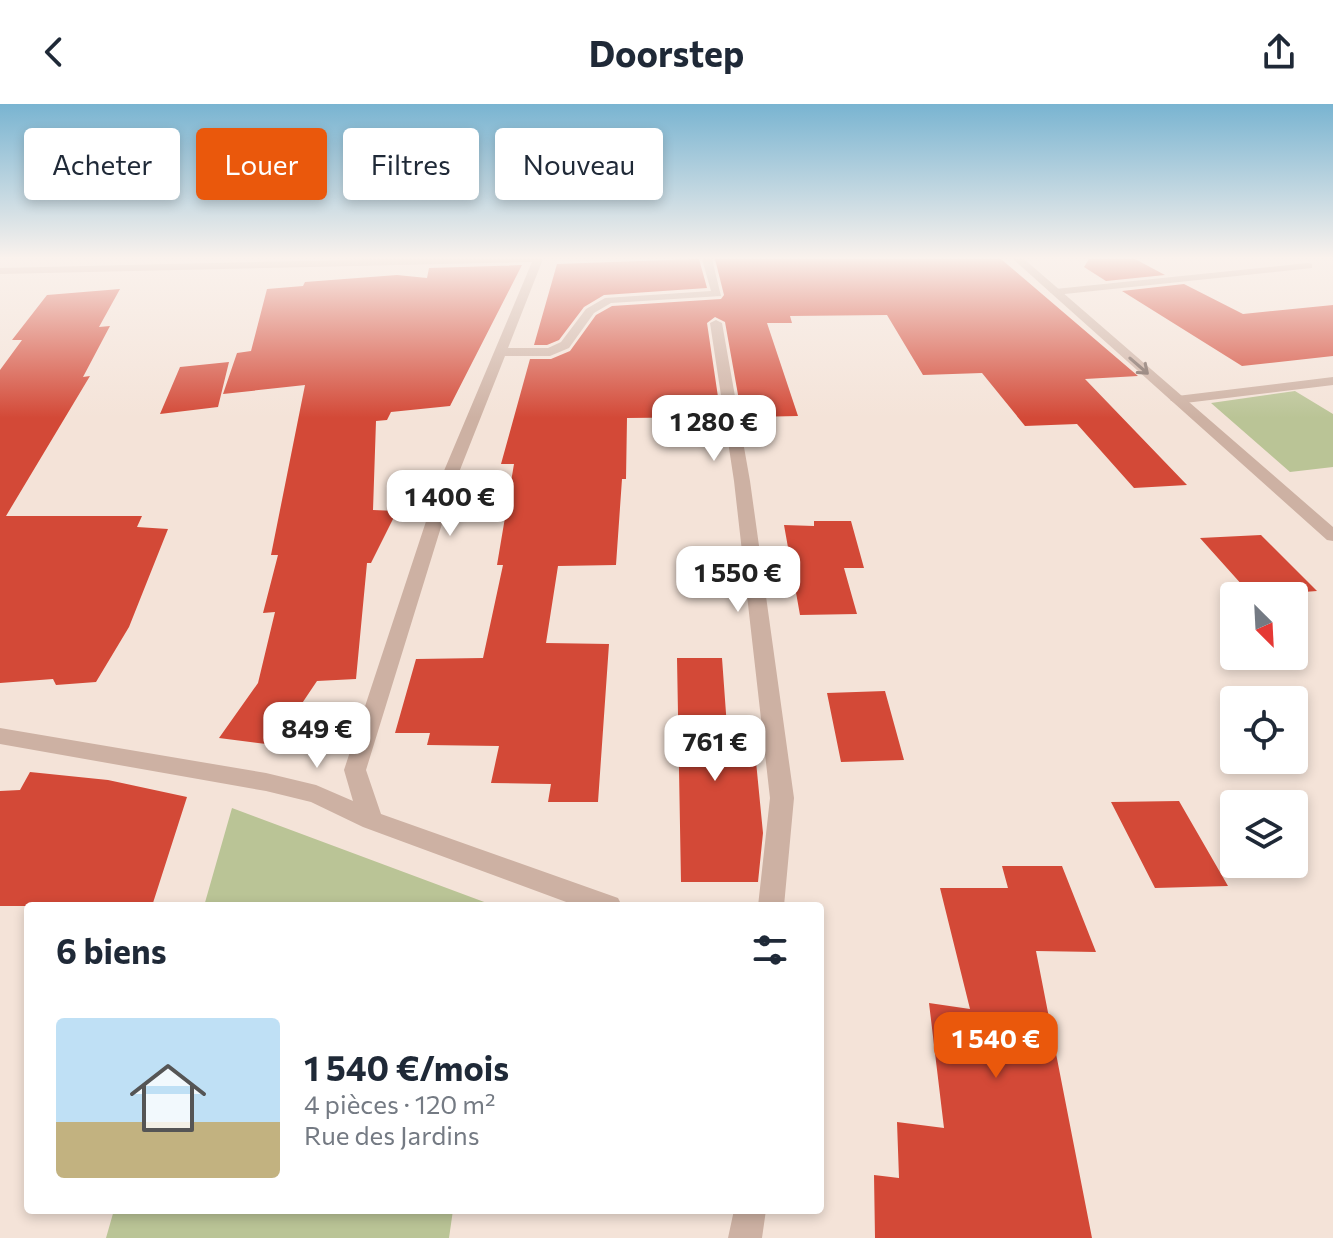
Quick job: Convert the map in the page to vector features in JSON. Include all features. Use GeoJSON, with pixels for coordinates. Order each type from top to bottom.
{"type":"FeatureCollection","features":[{"type":"Feature","properties":{"kind":"street"},"geometry":{"type":"LineString","coordinates":[[371,820],[355,770],[446,485],[516,312]]}},
{"type":"Feature","properties":{"kind":"street"},"geometry":{"type":"LineString","coordinates":[[499,352],[550,352],[565,345],[589,312]]}},
{"type":"Feature","properties":{"kind":"street"},"geometry":{"type":"LineString","coordinates":[[1078,312],[1333,536]]}},
{"type":"Feature","properties":{"kind":"street"},"geometry":{"type":"LineString","coordinates":[[716,323],[742,481],[782,798],[771,902]]}},
{"type":"Feature","properties":{"kind":"street"},"geometry":{"type":"LineString","coordinates":[[1177,400],[1333,381]]}},
{"type":"Feature","properties":{"kind":"street"},"geometry":{"type":"LineString","coordinates":[[0,736],[266,782],[316,794],[371,820],[598,902]]}},
{"type":"Feature","properties":{"kind":"street"},"geometry":{"type":"LineString","coordinates":[[745,1238],[749,1214]]}},
{"type":"Feature","properties":{"kind":"green space"},"geometry":{"type":"Polygon","coordinates":[[[1295,391],[1333,414],[1333,467],[1290,472],[1211,403],[1295,391]]]}},
{"type":"Feature","properties":{"kind":"green space"},"geometry":{"type":"Polygon","coordinates":[[[232,808],[484,902],[205,902],[232,808]]]}},
{"type":"Feature","properties":{"kind":"green space"},"geometry":{"type":"Polygon","coordinates":[[[113,1214],[452,1214],[449,1238],[106,1238],[113,1214]]]}},
{"type":"Feature","properties":{"kind":"building"},"geometry":{"type":"Polygon","coordinates":[[[34,312],[107,312],[99,327],[110,326],[83,377],[90,376],[6,516],[142,516],[137,527],[168,529],[129,627],[96,682],[56,685],[53,679],[0,683],[0,370],[22,340],[12,340],[34,312]]]}},
{"type":"Feature","properties":{"kind":"building"},"geometry":{"type":"Polygon","coordinates":[[[261,312],[498,312],[450,406],[391,412],[387,420],[376,421],[373,510],[397,511],[371,563],[367,563],[356,679],[317,681],[274,745],[219,738],[258,683],[275,612],[263,613],[278,555],[271,555],[305,385],[223,394],[237,353],[251,351],[261,312]]]}},
{"type":"Feature","properties":{"kind":"building"},"geometry":{"type":"Polygon","coordinates":[[[543,312],[580,312],[559,340],[547,345],[534,345],[543,312]]]}},
{"type":"Feature","properties":{"kind":"building"},"geometry":{"type":"Polygon","coordinates":[[[601,312],[1063,312],[1138,376],[1085,379],[1187,485],[1134,488],[1077,424],[1025,426],[982,373],[923,375],[887,315],[790,316],[792,323],[767,323],[798,416],[742,417],[725,322],[715,317],[707,323],[721,417],[627,418],[626,479],[622,479],[616,565],[558,566],[546,643],[609,644],[598,802],[548,802],[551,784],[491,783],[499,746],[427,745],[430,733],[395,733],[416,659],[483,658],[503,565],[497,565],[514,464],[501,464],[530,359],[551,359],[570,351],[601,312]]]}},
{"type":"Feature","properties":{"kind":"building"},"geometry":{"type":"Polygon","coordinates":[[[1155,312],[1333,312],[1333,356],[1242,366],[1155,312]]]}},
{"type":"Feature","properties":{"kind":"building"},"geometry":{"type":"Polygon","coordinates":[[[229,362],[218,407],[160,414],[180,367],[229,362]]]}},
{"type":"Feature","properties":{"kind":"building"},"geometry":{"type":"Polygon","coordinates":[[[814,521],[851,521],[864,568],[844,568],[857,614],[800,615],[784,525],[814,526],[814,521]]]}},
{"type":"Feature","properties":{"kind":"building"},"geometry":{"type":"Polygon","coordinates":[[[1261,535],[1308,582],[1239,582],[1200,538],[1261,535]]]}},
{"type":"Feature","properties":{"kind":"building"},"geometry":{"type":"Polygon","coordinates":[[[1308,582],[1317,591],[1308,592],[1308,582]]]}},
{"type":"Feature","properties":{"kind":"building"},"geometry":{"type":"Polygon","coordinates":[[[677,658],[722,658],[728,741],[754,741],[763,833],[758,882],[681,882],[677,658]]]}},
{"type":"Feature","properties":{"kind":"building"},"geometry":{"type":"Polygon","coordinates":[[[885,691],[904,760],[841,762],[827,693],[885,691]]]}},
{"type":"Feature","properties":{"kind":"building"},"geometry":{"type":"Polygon","coordinates":[[[30,772],[108,780],[187,797],[153,902],[24,902],[24,906],[0,906],[0,791],[20,790],[30,772]]]}},
{"type":"Feature","properties":{"kind":"building"},"geometry":{"type":"Polygon","coordinates":[[[1179,801],[1220,872],[1220,878],[1228,886],[1155,888],[1111,802],[1179,801]]]}},
{"type":"Feature","properties":{"kind":"building"},"geometry":{"type":"Polygon","coordinates":[[[1002,866],[1062,866],[1096,952],[1036,951],[1092,1238],[875,1238],[874,1175],[899,1178],[897,1122],[944,1128],[929,1003],[970,1009],[940,888],[1008,888],[1002,866]]]}}]}
